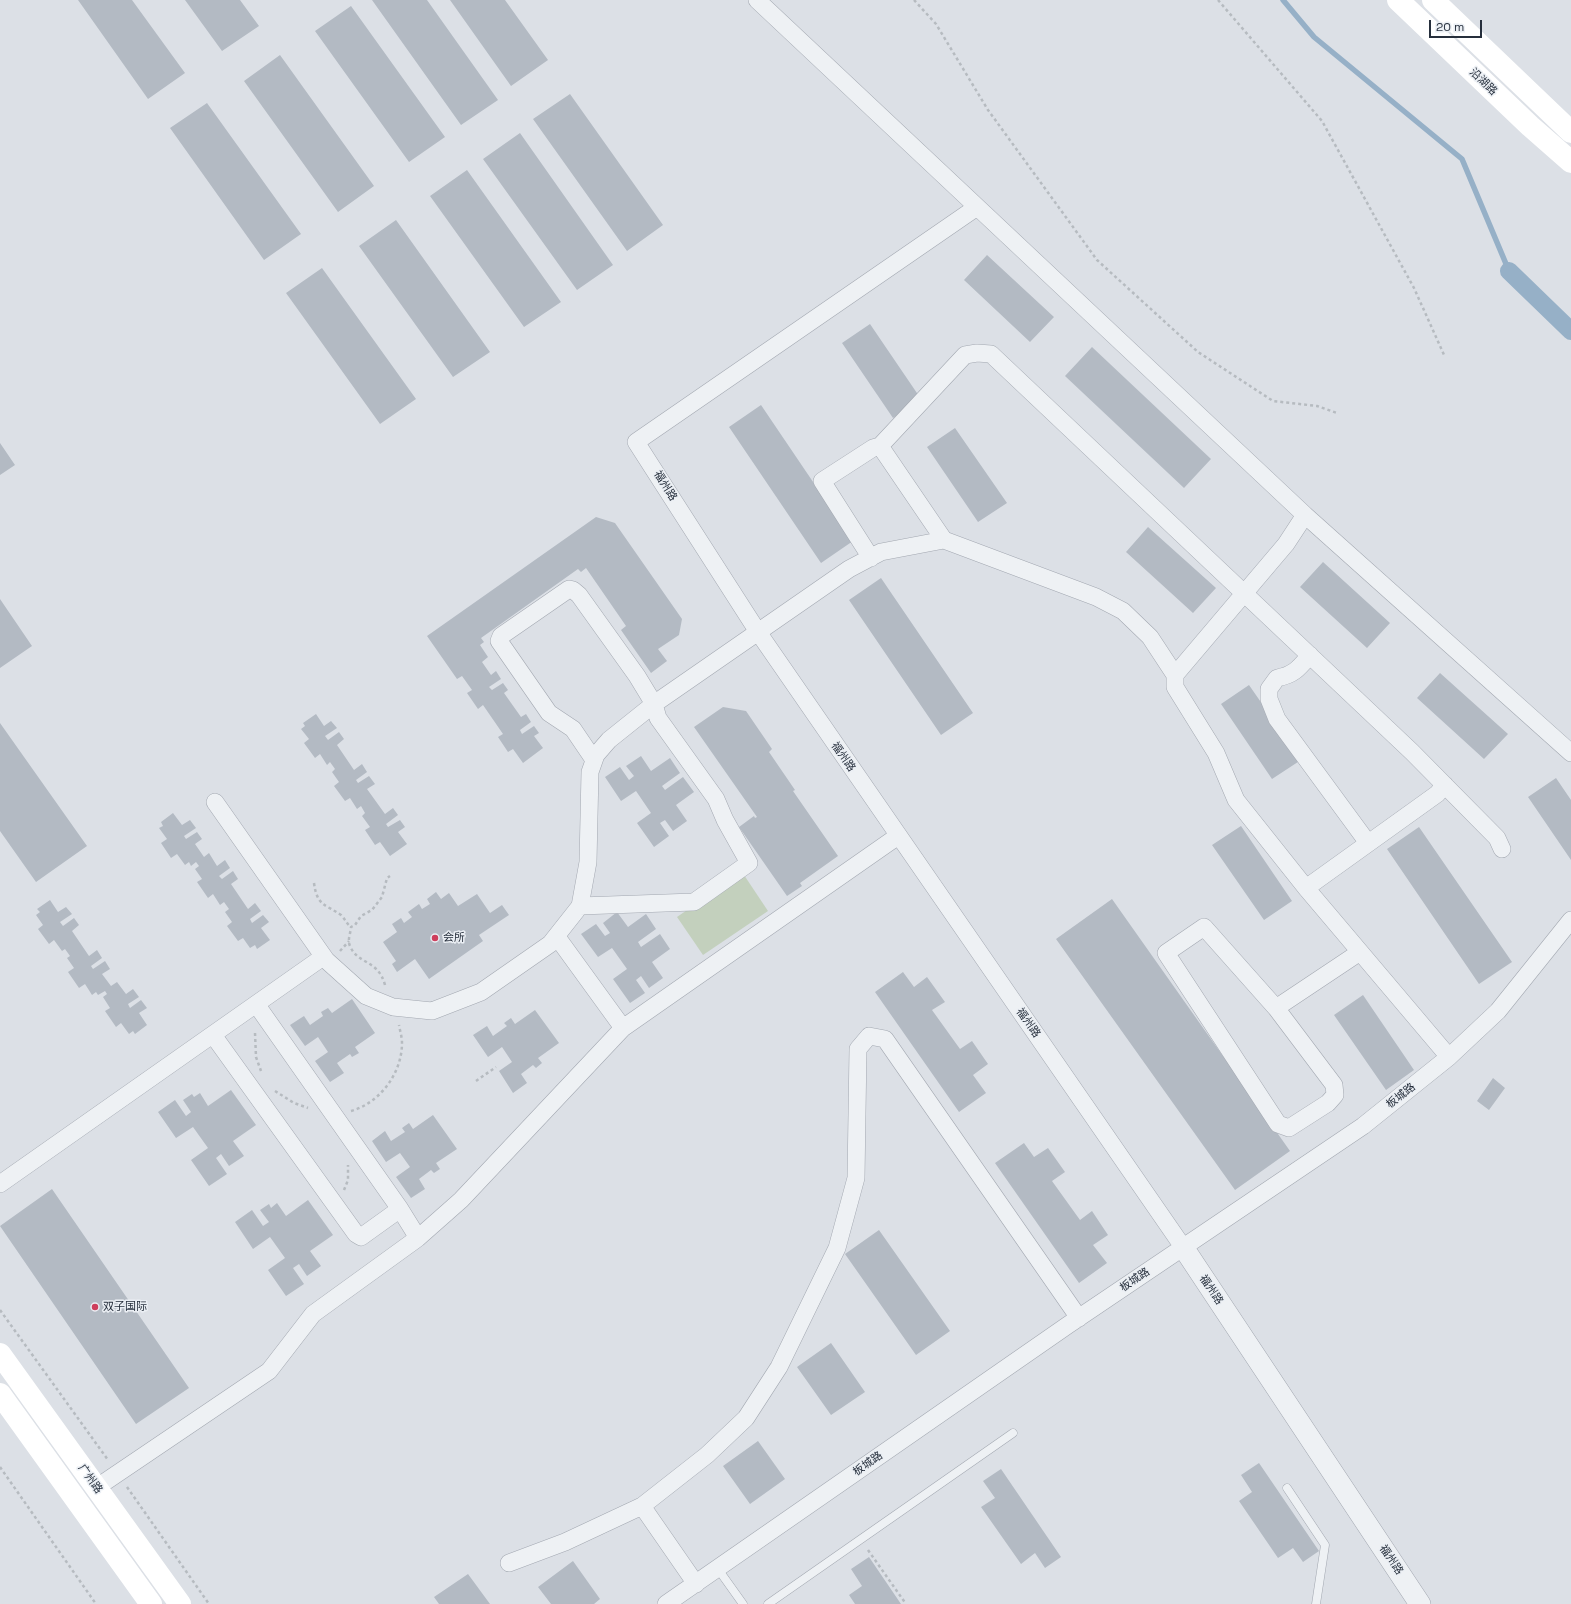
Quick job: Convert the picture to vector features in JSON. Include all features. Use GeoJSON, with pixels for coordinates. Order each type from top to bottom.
{"type":"FeatureCollection","features":[{"type":"Feature","properties":{"kind":"main road","name":"沿湖路"},"geometry":{"type":"LineString","coordinates":[[1398,0],[1530,126],[1571,162]]}},
{"type":"Feature","properties":{"kind":"main road"},"geometry":{"type":"LineString","coordinates":[[1433,0],[1571,132]]}},
{"type":"Feature","properties":{"kind":"main road","name":"广州路"},"geometry":{"type":"LineString","coordinates":[[0,1354],[180,1604]]}},
{"type":"Feature","properties":{"kind":"main road"},"geometry":{"type":"LineString","coordinates":[[0,1394],[151,1604]]}},
{"type":"Feature","properties":{"kind":"street"},"geometry":{"type":"LineString","coordinates":[[757,0],[1305,515],[1571,753]]}},
{"type":"Feature","properties":{"kind":"street","name":"福州路"},"geometry":{"type":"LineString","coordinates":[[977,207],[636,442],[758,632],[1183,1247],[1420,1604]]}},
{"type":"Feature","properties":{"kind":"street"},"geometry":{"type":"LineString","coordinates":[[871,558],[822,481],[873,448],[880,446],[965,355],[977,353],[991,354],[1245,592],[1445,784],[1497,838],[1502,849]]}},
{"type":"Feature","properties":{"kind":"street"},"geometry":{"type":"LineString","coordinates":[[880,446],[944,540]]}},
{"type":"Feature","properties":{"kind":"street"},"geometry":{"type":"LineString","coordinates":[[1175,675],[1286,544],[1305,515]]}},
{"type":"Feature","properties":{"kind":"street"},"geometry":{"type":"LineString","coordinates":[[215,802],[323,957],[366,996],[393,1007],[432,1011],[482,992],[550,944],[580,906],[588,862],[590,772],[596,756],[609,740],[654,704],[849,569],[882,552],[944,540],[1096,597],[1123,611],[1150,637],[1175,675],[1175,687],[1216,753],[1236,800],[1306,888],[1450,1058]]}},
{"type":"Feature","properties":{"kind":"street"},"geometry":{"type":"LineString","coordinates":[[580,906],[694,902],[749,863],[725,820],[716,799],[658,718],[654,704],[579,595],[574,590],[569,589],[501,636],[499,641],[549,713],[573,729],[594,760]]}},
{"type":"Feature","properties":{"kind":"street"},"geometry":{"type":"LineString","coordinates":[[1310,654],[1298,670],[1287,676],[1277,678],[1269,689],[1269,699],[1278,719],[1368,843]]}},
{"type":"Feature","properties":{"kind":"street"},"geometry":{"type":"LineString","coordinates":[[1306,888],[1437,794],[1445,784]]}},
{"type":"Feature","properties":{"kind":"street"},"geometry":{"type":"LineString","coordinates":[[96,1488],[269,1371],[313,1314],[418,1238],[461,1200],[622,1028],[898,836]]}},
{"type":"Feature","properties":{"kind":"street","name":"板城路"},"geometry":{"type":"LineString","coordinates":[[666,1604],[1079,1318],[1362,1126],[1450,1058],[1498,1011],[1571,920]]}},
{"type":"Feature","properties":{"kind":"street"},"geometry":{"type":"LineString","coordinates":[[1204,927],[1276,1008],[1334,1086],[1335,1095],[1328,1103],[1289,1128],[1278,1124],[1166,953],[1204,927]]}},
{"type":"Feature","properties":{"kind":"street"},"geometry":{"type":"LineString","coordinates":[[557,937],[622,1028]]}},
{"type":"Feature","properties":{"kind":"street"},"geometry":{"type":"LineString","coordinates":[[1276,1008],[1360,952]]}},
{"type":"Feature","properties":{"kind":"street"},"geometry":{"type":"LineString","coordinates":[[0,1184],[323,957]]}},
{"type":"Feature","properties":{"kind":"street"},"geometry":{"type":"LineString","coordinates":[[256,1004],[400,1209],[418,1238]]}},
{"type":"Feature","properties":{"kind":"street"},"geometry":{"type":"LineString","coordinates":[[213,1035],[356,1234],[361,1237],[400,1209]]}},
{"type":"Feature","properties":{"kind":"street"},"geometry":{"type":"LineString","coordinates":[[509,1563],[565,1542],[642,1506],[707,1455],[746,1418],[779,1367],[837,1248],[856,1178],[858,1050],[870,1036],[885,1039],[1079,1318]]}},
{"type":"Feature","properties":{"kind":"street"},"geometry":{"type":"LineString","coordinates":[[642,1506],[696,1584]]}},
{"type":"Feature","properties":{"kind":"lane"},"geometry":{"type":"LineString","coordinates":[[768,1604],[1013,1434]]}},
{"type":"Feature","properties":{"kind":"lane"},"geometry":{"type":"LineString","coordinates":[[1287,1488],[1325,1545],[1316,1604]]}},
{"type":"Feature","properties":{"kind":"lane"},"geometry":{"type":"LineString","coordinates":[[718,1569],[743,1604]]}},
{"type":"Feature","properties":{"kind":"path"},"geometry":{"type":"LineString","coordinates":[[914,0],[936,24],[988,110],[1097,260],[1198,352],[1273,401],[1317,406],[1337,413]]}},
{"type":"Feature","properties":{"kind":"path"},"geometry":{"type":"LineString","coordinates":[[1218,0],[1322,121],[1414,288],[1445,357]]}},
{"type":"Feature","properties":{"kind":"path"},"geometry":{"type":"LineString","coordinates":[[274,1090],[294,1103],[318,1112],[333,1114],[353,1110],[369,1103],[389,1084],[396,1071],[402,1044],[400,1025],[387,996],[382,975],[376,968],[361,960],[349,945],[351,927],[355,925],[361,916],[372,910],[382,897],[387,878],[390,876]]}},
{"type":"Feature","properties":{"kind":"path"},"geometry":{"type":"LineString","coordinates":[[314,883],[319,900],[325,907],[341,915],[346,924],[351,927]]}},
{"type":"Feature","properties":{"kind":"path"},"geometry":{"type":"LineString","coordinates":[[255,1032],[256,1057],[262,1076]]}},
{"type":"Feature","properties":{"kind":"path"},"geometry":{"type":"LineString","coordinates":[[476,1081],[496,1067]]}},
{"type":"Feature","properties":{"kind":"path"},"geometry":{"type":"LineString","coordinates":[[335,1205],[342,1197],[348,1180],[348,1164]]}},
{"type":"Feature","properties":{"kind":"path"},"geometry":{"type":"LineString","coordinates":[[0,1310],[209,1604]]}},
{"type":"Feature","properties":{"kind":"path"},"geometry":{"type":"LineString","coordinates":[[0,1467],[96,1604]]}},
{"type":"Feature","properties":{"kind":"path"},"geometry":{"type":"LineString","coordinates":[[861,1540],[906,1604]]}},
{"type":"Feature","properties":{"kind":"green space"},"geometry":{"type":"Polygon","coordinates":[[[742,872],[768,911],[703,955],[677,917],[742,872]]]}},
{"type":"Feature","properties":{"kind":"building"},"geometry":{"type":"Polygon","coordinates":[[[78,0],[132,0],[185,73],[148,99],[78,0]]]}},
{"type":"Feature","properties":{"kind":"building"},"geometry":{"type":"Polygon","coordinates":[[[185,0],[240,0],[259,26],[222,51],[185,0]]]}},
{"type":"Feature","properties":{"kind":"building"},"geometry":{"type":"Polygon","coordinates":[[[372,0],[427,0],[498,100],[461,125],[372,0]]]}},
{"type":"Feature","properties":{"kind":"building"},"geometry":{"type":"Polygon","coordinates":[[[450,0],[505,0],[548,60],[511,86],[450,0]]]}},
{"type":"Feature","properties":{"kind":"building"},"geometry":{"type":"Polygon","coordinates":[[[351,6],[445,137],[409,162],[315,31],[351,6]]]}},
{"type":"Feature","properties":{"kind":"building"},"geometry":{"type":"Polygon","coordinates":[[[280,55],[374,186],[338,212],[244,81],[280,55]]]}},
{"type":"Feature","properties":{"kind":"building"},"geometry":{"type":"Polygon","coordinates":[[[570,94],[663,225],[627,251],[533,119],[570,94]]]}},
{"type":"Feature","properties":{"kind":"building"},"geometry":{"type":"Polygon","coordinates":[[[207,103],[301,234],[264,260],[170,128],[207,103]]]}},
{"type":"Feature","properties":{"kind":"building"},"geometry":{"type":"Polygon","coordinates":[[[520,133],[613,265],[577,290],[483,159],[520,133]]]}},
{"type":"Feature","properties":{"kind":"building"},"geometry":{"type":"Polygon","coordinates":[[[467,170],[561,302],[524,327],[430,196],[467,170]]]}},
{"type":"Feature","properties":{"kind":"building"},"geometry":{"type":"Polygon","coordinates":[[[396,220],[490,352],[453,377],[359,246],[396,220]]]}},
{"type":"Feature","properties":{"kind":"building"},"geometry":{"type":"Polygon","coordinates":[[[987,255],[1054,317],[1030,342],[964,280],[987,255]]]}},
{"type":"Feature","properties":{"kind":"building"},"geometry":{"type":"Polygon","coordinates":[[[322,268],[416,399],[380,424],[286,293],[322,268]]]}},
{"type":"Feature","properties":{"kind":"building"},"geometry":{"type":"Polygon","coordinates":[[[870,324],[921,399],[893,418],[842,343],[870,324]]]}},
{"type":"Feature","properties":{"kind":"building"},"geometry":{"type":"Polygon","coordinates":[[[1092,347],[1211,459],[1184,488],[1065,376],[1092,347]]]}},
{"type":"Feature","properties":{"kind":"building"},"geometry":{"type":"Polygon","coordinates":[[[761,405],[853,541],[821,563],[729,427],[761,405]]]}},
{"type":"Feature","properties":{"kind":"building"},"geometry":{"type":"Polygon","coordinates":[[[955,428],[1007,503],[978,522],[927,447],[955,428]]]}},
{"type":"Feature","properties":{"kind":"building"},"geometry":{"type":"Polygon","coordinates":[[[0,443],[15,465],[0,475],[0,443]]]}},
{"type":"Feature","properties":{"kind":"building"},"geometry":{"type":"Polygon","coordinates":[[[596,517],[615,523],[682,619],[679,635],[658,649],[667,661],[651,673],[621,630],[626,626],[586,568],[581,572],[578,569],[481,638],[484,642],[480,645],[488,657],[482,662],[491,675],[496,671],[501,679],[489,687],[492,690],[503,683],[508,690],[504,693],[521,717],[526,714],[531,722],[520,730],[522,734],[534,726],[539,733],[534,736],[543,748],[523,763],[513,749],[508,752],[498,737],[503,734],[483,705],[478,709],[467,693],[472,690],[462,676],[457,679],[427,636],[596,517]]]}},
{"type":"Feature","properties":{"kind":"building"},"geometry":{"type":"Polygon","coordinates":[[[1148,527],[1216,588],[1193,613],[1126,552],[1148,527]]]}},
{"type":"Feature","properties":{"kind":"building"},"geometry":{"type":"Polygon","coordinates":[[[1323,562],[1390,623],[1367,648],[1300,587],[1323,562]]]}},
{"type":"Feature","properties":{"kind":"building"},"geometry":{"type":"Polygon","coordinates":[[[881,578],[973,713],[941,735],[849,600],[881,578]]]}},
{"type":"Feature","properties":{"kind":"building"},"geometry":{"type":"Polygon","coordinates":[[[0,599],[32,646],[0,668],[0,599]]]}},
{"type":"Feature","properties":{"kind":"building"},"geometry":{"type":"Polygon","coordinates":[[[1440,673],[1508,734],[1484,759],[1417,698],[1440,673]]]}},
{"type":"Feature","properties":{"kind":"building"},"geometry":{"type":"Polygon","coordinates":[[[1249,685],[1301,760],[1272,779],[1221,704],[1249,685]]]}},
{"type":"Feature","properties":{"kind":"building"},"geometry":{"type":"Polygon","coordinates":[[[723,707],[746,711],[772,749],[769,752],[795,790],[793,791],[838,856],[800,883],[802,886],[787,896],[739,827],[754,816],[755,818],[757,817],[694,727],[723,707]]]}},
{"type":"Feature","properties":{"kind":"building"},"geometry":{"type":"Polygon","coordinates":[[[316,714],[324,726],[331,721],[337,728],[325,736],[328,740],[339,732],[344,739],[337,745],[354,770],[362,764],[367,772],[356,780],[358,783],[369,776],[375,784],[367,789],[385,814],[393,808],[398,815],[386,824],[388,827],[400,820],[405,827],[398,832],[407,844],[390,856],[380,842],[375,845],[365,830],[370,827],[362,816],[365,813],[361,806],[357,809],[350,798],[345,801],[334,786],[339,782],[332,772],[335,769],[330,762],[327,765],[320,754],[315,758],[304,743],[309,739],[301,729],[305,726],[303,723],[316,714]]]}},
{"type":"Feature","properties":{"kind":"building"},"geometry":{"type":"Polygon","coordinates":[[[0,723],[87,846],[36,882],[0,831],[0,723]]]}},
{"type":"Feature","properties":{"kind":"building"},"geometry":{"type":"Polygon","coordinates":[[[641,756],[651,771],[670,758],[680,773],[662,786],[665,790],[683,777],[694,792],[676,805],[687,821],[673,831],[665,820],[660,823],[669,836],[654,847],[637,823],[651,813],[636,791],[621,801],[605,777],[620,767],[629,780],[634,776],[626,766],[641,756]]]}},
{"type":"Feature","properties":{"kind":"building"},"geometry":{"type":"Polygon","coordinates":[[[1556,778],[1571,800],[1571,860],[1528,797],[1556,778]]]}},
{"type":"Feature","properties":{"kind":"building"},"geometry":{"type":"Polygon","coordinates":[[[173,813],[182,825],[190,820],[196,828],[184,836],[186,839],[197,832],[202,839],[195,844],[204,857],[209,853],[217,866],[225,860],[230,868],[219,876],[222,879],[233,871],[238,879],[231,884],[248,909],[255,903],[261,911],[250,919],[252,923],[263,915],[269,922],[261,928],[270,940],[257,949],[255,945],[250,948],[243,938],[238,941],[227,926],[232,922],[225,912],[229,909],[224,902],[220,905],[213,894],[208,898],[197,882],[202,879],[195,869],[199,866],[196,862],[191,866],[189,862],[185,865],[177,854],[171,858],[161,843],[167,839],[159,828],[163,826],[161,822],[173,813]]]}},
{"type":"Feature","properties":{"kind":"building"},"geometry":{"type":"Polygon","coordinates":[[[1241,826],[1292,901],[1264,920],[1212,845],[1241,826]]]}},
{"type":"Feature","properties":{"kind":"building"},"geometry":{"type":"Polygon","coordinates":[[[1419,827],[1512,962],[1479,984],[1387,849],[1419,827]]]}},
{"type":"Feature","properties":{"kind":"building","name":"会所"},"geometry":{"type":"Polygon","coordinates":[[[436,892],[441,899],[449,893],[458,906],[477,894],[490,913],[502,905],[509,915],[479,935],[483,941],[429,979],[415,959],[397,972],[392,964],[396,961],[383,942],[397,932],[392,924],[401,918],[404,923],[412,917],[408,912],[419,904],[422,909],[430,904],[427,899],[436,892]]]}},
{"type":"Feature","properties":{"kind":"building"},"geometry":{"type":"Polygon","coordinates":[[[1112,899],[1290,1151],[1235,1190],[1056,939],[1112,899]]]}},
{"type":"Feature","properties":{"kind":"building"},"geometry":{"type":"Polygon","coordinates":[[[50,900],[58,912],[66,907],[72,914],[60,922],[63,926],[74,918],[79,925],[72,931],[89,956],[97,950],[102,958],[91,966],[93,969],[105,961],[110,969],[102,974],[111,986],[117,982],[126,994],[133,989],[139,997],[128,1004],[130,1008],[141,1000],[147,1008],[139,1013],[147,1025],[135,1034],[133,1031],[129,1034],[121,1023],[116,1027],[105,1011],[110,1008],[103,997],[107,994],[105,991],[98,995],[96,992],[92,995],[85,984],[79,988],[68,972],[74,968],[67,958],[70,956],[65,949],[62,951],[54,940],[49,944],[38,929],[43,925],[36,915],[40,912],[37,909],[50,900]]]}},
{"type":"Feature","properties":{"kind":"building"},"geometry":{"type":"Polygon","coordinates":[[[617,912],[628,927],[646,914],[656,929],[638,942],[641,947],[660,934],[670,949],[652,962],[663,978],[649,988],[641,976],[636,980],[645,993],[630,1003],[613,979],[627,969],[612,948],[598,957],[581,934],[596,924],[605,936],[610,933],[603,923],[617,912]]]}},
{"type":"Feature","properties":{"kind":"building"},"geometry":{"type":"Polygon","coordinates":[[[903,972],[914,987],[927,977],[945,1002],[932,1010],[960,1049],[972,1041],[988,1064],[973,1075],[986,1093],[959,1112],[875,992],[903,972]]]}},
{"type":"Feature","properties":{"kind":"building"},"geometry":{"type":"Polygon","coordinates":[[[1363,995],[1414,1070],[1386,1090],[1334,1015],[1363,995]]]}},
{"type":"Feature","properties":{"kind":"building"},"geometry":{"type":"Polygon","coordinates":[[[352,999],[375,1033],[355,1047],[359,1053],[352,1057],[350,1054],[337,1063],[344,1073],[330,1082],[315,1061],[328,1052],[318,1037],[305,1046],[290,1025],[304,1016],[310,1025],[323,1016],[321,1012],[328,1008],[332,1013],[352,999]]]}},
{"type":"Feature","properties":{"kind":"building"},"geometry":{"type":"Polygon","coordinates":[[[535,1010],[559,1043],[538,1058],[542,1063],[536,1068],[533,1065],[521,1074],[527,1083],[513,1093],[499,1071],[512,1062],[502,1047],[488,1057],[473,1035],[487,1026],[493,1036],[507,1026],[504,1023],[511,1018],[515,1024],[535,1010]]]}},
{"type":"Feature","properties":{"kind":"building"},"geometry":{"type":"Polygon","coordinates":[[[1493,1078],[1505,1088],[1489,1110],[1477,1101],[1493,1078]]]}},
{"type":"Feature","properties":{"kind":"building"},"geometry":{"type":"Polygon","coordinates":[[[231,1090],[256,1125],[233,1141],[244,1156],[229,1166],[221,1154],[216,1158],[227,1174],[209,1186],[191,1160],[208,1148],[193,1127],[176,1138],[158,1112],[175,1100],[186,1116],[191,1112],[183,1100],[192,1094],[194,1097],[200,1093],[208,1106],[231,1090]]]}},
{"type":"Feature","properties":{"kind":"building"},"geometry":{"type":"Polygon","coordinates":[[[433,1115],[457,1149],[436,1163],[440,1169],[434,1173],[431,1170],[419,1179],[425,1189],[411,1198],[396,1177],[410,1167],[400,1153],[386,1162],[372,1141],[385,1131],[391,1141],[405,1132],[402,1128],[409,1123],[413,1129],[433,1115]]]}},
{"type":"Feature","properties":{"kind":"building"},"geometry":{"type":"Polygon","coordinates":[[[1024,1143],[1034,1157],[1048,1148],[1065,1172],[1052,1181],[1080,1220],[1092,1211],[1108,1235],[1093,1245],[1107,1263],[1079,1283],[995,1163],[1024,1143]]]}},
{"type":"Feature","properties":{"kind":"building","name":"双子国际"},"geometry":{"type":"Polygon","coordinates":[[[52,1189],[189,1388],[136,1424],[0,1226],[52,1189]]]}},
{"type":"Feature","properties":{"kind":"building"},"geometry":{"type":"Polygon","coordinates":[[[308,1200],[333,1235],[310,1251],[321,1266],[307,1276],[299,1264],[293,1268],[304,1284],[286,1296],[268,1270],[285,1258],[270,1237],[253,1249],[235,1222],[252,1210],[263,1226],[269,1222],[260,1210],[269,1204],[271,1208],[277,1203],[286,1216],[308,1200]]]}},
{"type":"Feature","properties":{"kind":"building"},"geometry":{"type":"Polygon","coordinates":[[[879,1230],[950,1331],[916,1355],[845,1254],[879,1230]]]}},
{"type":"Feature","properties":{"kind":"building"},"geometry":{"type":"Polygon","coordinates":[[[831,1343],[865,1392],[831,1415],[797,1367],[831,1343]]]}},
{"type":"Feature","properties":{"kind":"building"},"geometry":{"type":"Polygon","coordinates":[[[758,1441],[785,1479],[750,1504],[723,1466],[758,1441]]]}},
{"type":"Feature","properties":{"kind":"building"},"geometry":{"type":"Polygon","coordinates":[[[1259,1463],[1319,1551],[1303,1562],[1293,1548],[1278,1558],[1239,1501],[1252,1492],[1241,1475],[1259,1463]]]}},
{"type":"Feature","properties":{"kind":"building"},"geometry":{"type":"Polygon","coordinates":[[[1001,1469],[1061,1557],[1045,1568],[1035,1553],[1021,1564],[981,1507],[995,1498],[983,1481],[1001,1469]]]}},
{"type":"Feature","properties":{"kind":"building"},"geometry":{"type":"Polygon","coordinates":[[[869,1557],[901,1604],[855,1604],[849,1595],[862,1586],[851,1569],[869,1557]]]}},
{"type":"Feature","properties":{"kind":"building"},"geometry":{"type":"Polygon","coordinates":[[[573,1561],[600,1599],[594,1604],[551,1604],[538,1587],[573,1561]]]}},
{"type":"Feature","properties":{"kind":"building"},"geometry":{"type":"Polygon","coordinates":[[[468,1574],[490,1604],[439,1604],[434,1597],[468,1574]]]}},
{"type":"Feature","properties":{"kind":"waterway"},"geometry":{"type":"LineString","coordinates":[[1283,0],[1314,37],[1462,159],[1509,271]]}},
{"type":"Feature","properties":{"kind":"waterway"},"geometry":{"type":"LineString","coordinates":[[1509,271],[1571,331]]}},
{"type":"Feature","properties":{"kind":"place","name":"会所"},"geometry":{"type":"Point","coordinates":[435,938]}},
{"type":"Feature","properties":{"kind":"place","name":"双子国际"},"geometry":{"type":"Point","coordinates":[95,1307]}}]}
